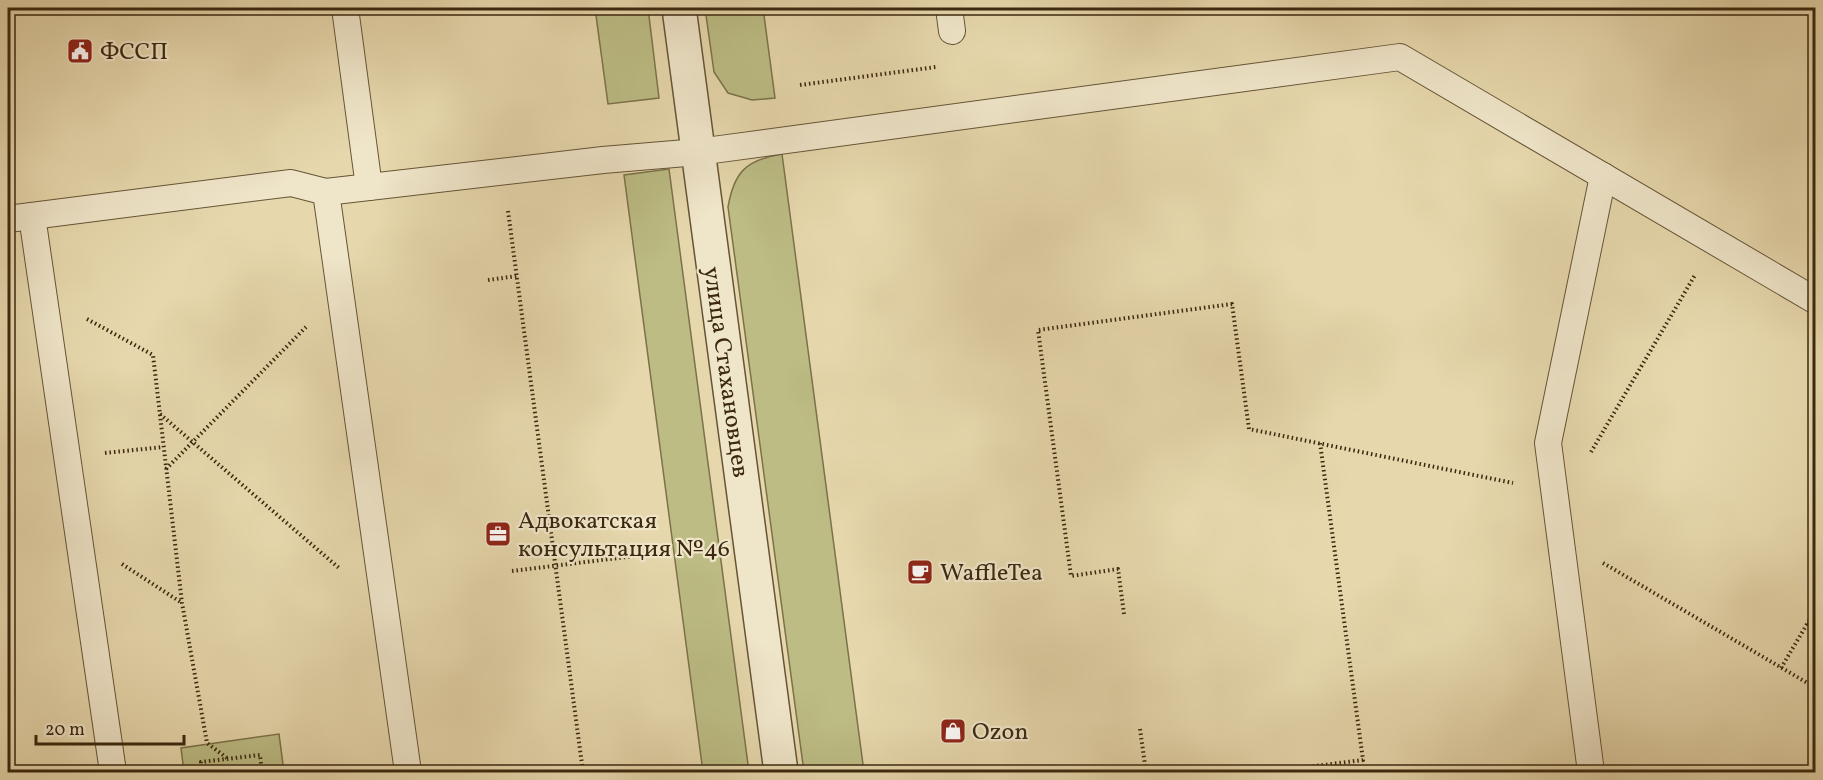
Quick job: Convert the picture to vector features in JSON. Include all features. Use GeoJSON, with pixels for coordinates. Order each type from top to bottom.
{"type":"FeatureCollection","features":[{"type":"Feature","properties":{"kind":"street","name":"улица Стахановцев"},"geometry":{"type":"LineString","coordinates":[[678,8],[781,772]]}},
{"type":"Feature","properties":{"kind":"lane"},"geometry":{"type":"LineString","coordinates":[[345,8],[369,188]]}},
{"type":"Feature","properties":{"kind":"lane"},"geometry":{"type":"LineString","coordinates":[[113,772],[44,295],[20,217],[291,183],[326,192],[603,160],[698,152],[1400,57],[1815,301]]}},
{"type":"Feature","properties":{"kind":"lane"},"geometry":{"type":"LineString","coordinates":[[1591,772],[1548,443],[1603,176]]}},
{"type":"Feature","properties":{"kind":"lane"},"geometry":{"type":"LineString","coordinates":[[326,192],[408,772]]}},
{"type":"Feature","properties":{"kind":"path"},"geometry":{"type":"LineString","coordinates":[[800,85],[938,67],[954,46],[950,19]]}},
{"type":"Feature","properties":{"kind":"path"},"geometry":{"type":"LineString","coordinates":[[502,171],[583,772]]}},
{"type":"Feature","properties":{"kind":"path"},"geometry":{"type":"LineString","coordinates":[[1557,510],[1714,242]]}},
{"type":"Feature","properties":{"kind":"path"},"geometry":{"type":"LineString","coordinates":[[488,280],[517,276]]}},
{"type":"Feature","properties":{"kind":"path"},"geometry":{"type":"LineString","coordinates":[[166,470],[340,292]]}},
{"type":"Feature","properties":{"kind":"path"},"geometry":{"type":"LineString","coordinates":[[44,295],[153,355],[182,603],[207,743],[226,758]]}},
{"type":"Feature","properties":{"kind":"path"},"geometry":{"type":"LineString","coordinates":[[1124,614],[1118,569],[1071,576],[1038,330],[1232,304],[1249,429],[1509,482]]}},
{"type":"Feature","properties":{"kind":"path"},"geometry":{"type":"LineString","coordinates":[[159,414],[384,608]]}},
{"type":"Feature","properties":{"kind":"path"},"geometry":{"type":"LineString","coordinates":[[1268,772],[1363,760],[1320,443]]}},
{"type":"Feature","properties":{"kind":"path"},"geometry":{"type":"LineString","coordinates":[[67,457],[164,447]]}},
{"type":"Feature","properties":{"kind":"path"},"geometry":{"type":"LineString","coordinates":[[79,536],[182,603]]}},
{"type":"Feature","properties":{"kind":"path"},"geometry":{"type":"LineString","coordinates":[[1560,539],[1815,688]]}},
{"type":"Feature","properties":{"kind":"path"},"geometry":{"type":"LineString","coordinates":[[512,571],[658,553]]}},
{"type":"Feature","properties":{"kind":"path"},"geometry":{"type":"LineString","coordinates":[[1781,668],[1815,609]]}},
{"type":"Feature","properties":{"kind":"path"},"geometry":{"type":"LineString","coordinates":[[1807,622],[1815,627]]}},
{"type":"Feature","properties":{"kind":"path"},"geometry":{"type":"LineString","coordinates":[[1140,729],[1146,772]]}},
{"type":"Feature","properties":{"kind":"path"},"geometry":{"type":"LineString","coordinates":[[202,772],[201,762],[260,755],[262,772]]}},
{"type":"Feature","properties":{"kind":"green space"},"geometry":{"type":"Polygon","coordinates":[[[595,8],[648,8],[659,98],[608,104],[595,8]]]}},
{"type":"Feature","properties":{"kind":"green space"},"geometry":{"type":"Polygon","coordinates":[[[705,8],[763,8],[775,98],[752,100],[728,93],[714,72],[705,8]]]}},
{"type":"Feature","properties":{"kind":"green space"},"geometry":{"type":"Polygon","coordinates":[[[782,154],[864,772],[804,772],[728,207],[734,185],[744,170],[759,160],[782,154]]]}},
{"type":"Feature","properties":{"kind":"green space"},"geometry":{"type":"Polygon","coordinates":[[[669,169],[749,772],[703,772],[624,175],[669,169]]]}},
{"type":"Feature","properties":{"kind":"green space"},"geometry":{"type":"Polygon","coordinates":[[[279,734],[284,772],[184,772],[181,748],[279,734]]]}},
{"type":"Feature","properties":{"kind":"place","name":"ФССП"},"geometry":{"type":"Point","coordinates":[80,51]}},
{"type":"Feature","properties":{"kind":"place","name":"Адвокатская консультация №46"},"geometry":{"type":"Point","coordinates":[498,534]}},
{"type":"Feature","properties":{"kind":"place","name":"WaffleTea"},"geometry":{"type":"Point","coordinates":[920,572]}},
{"type":"Feature","properties":{"kind":"place","name":"Ozon"},"geometry":{"type":"Point","coordinates":[953,731]}}]}
